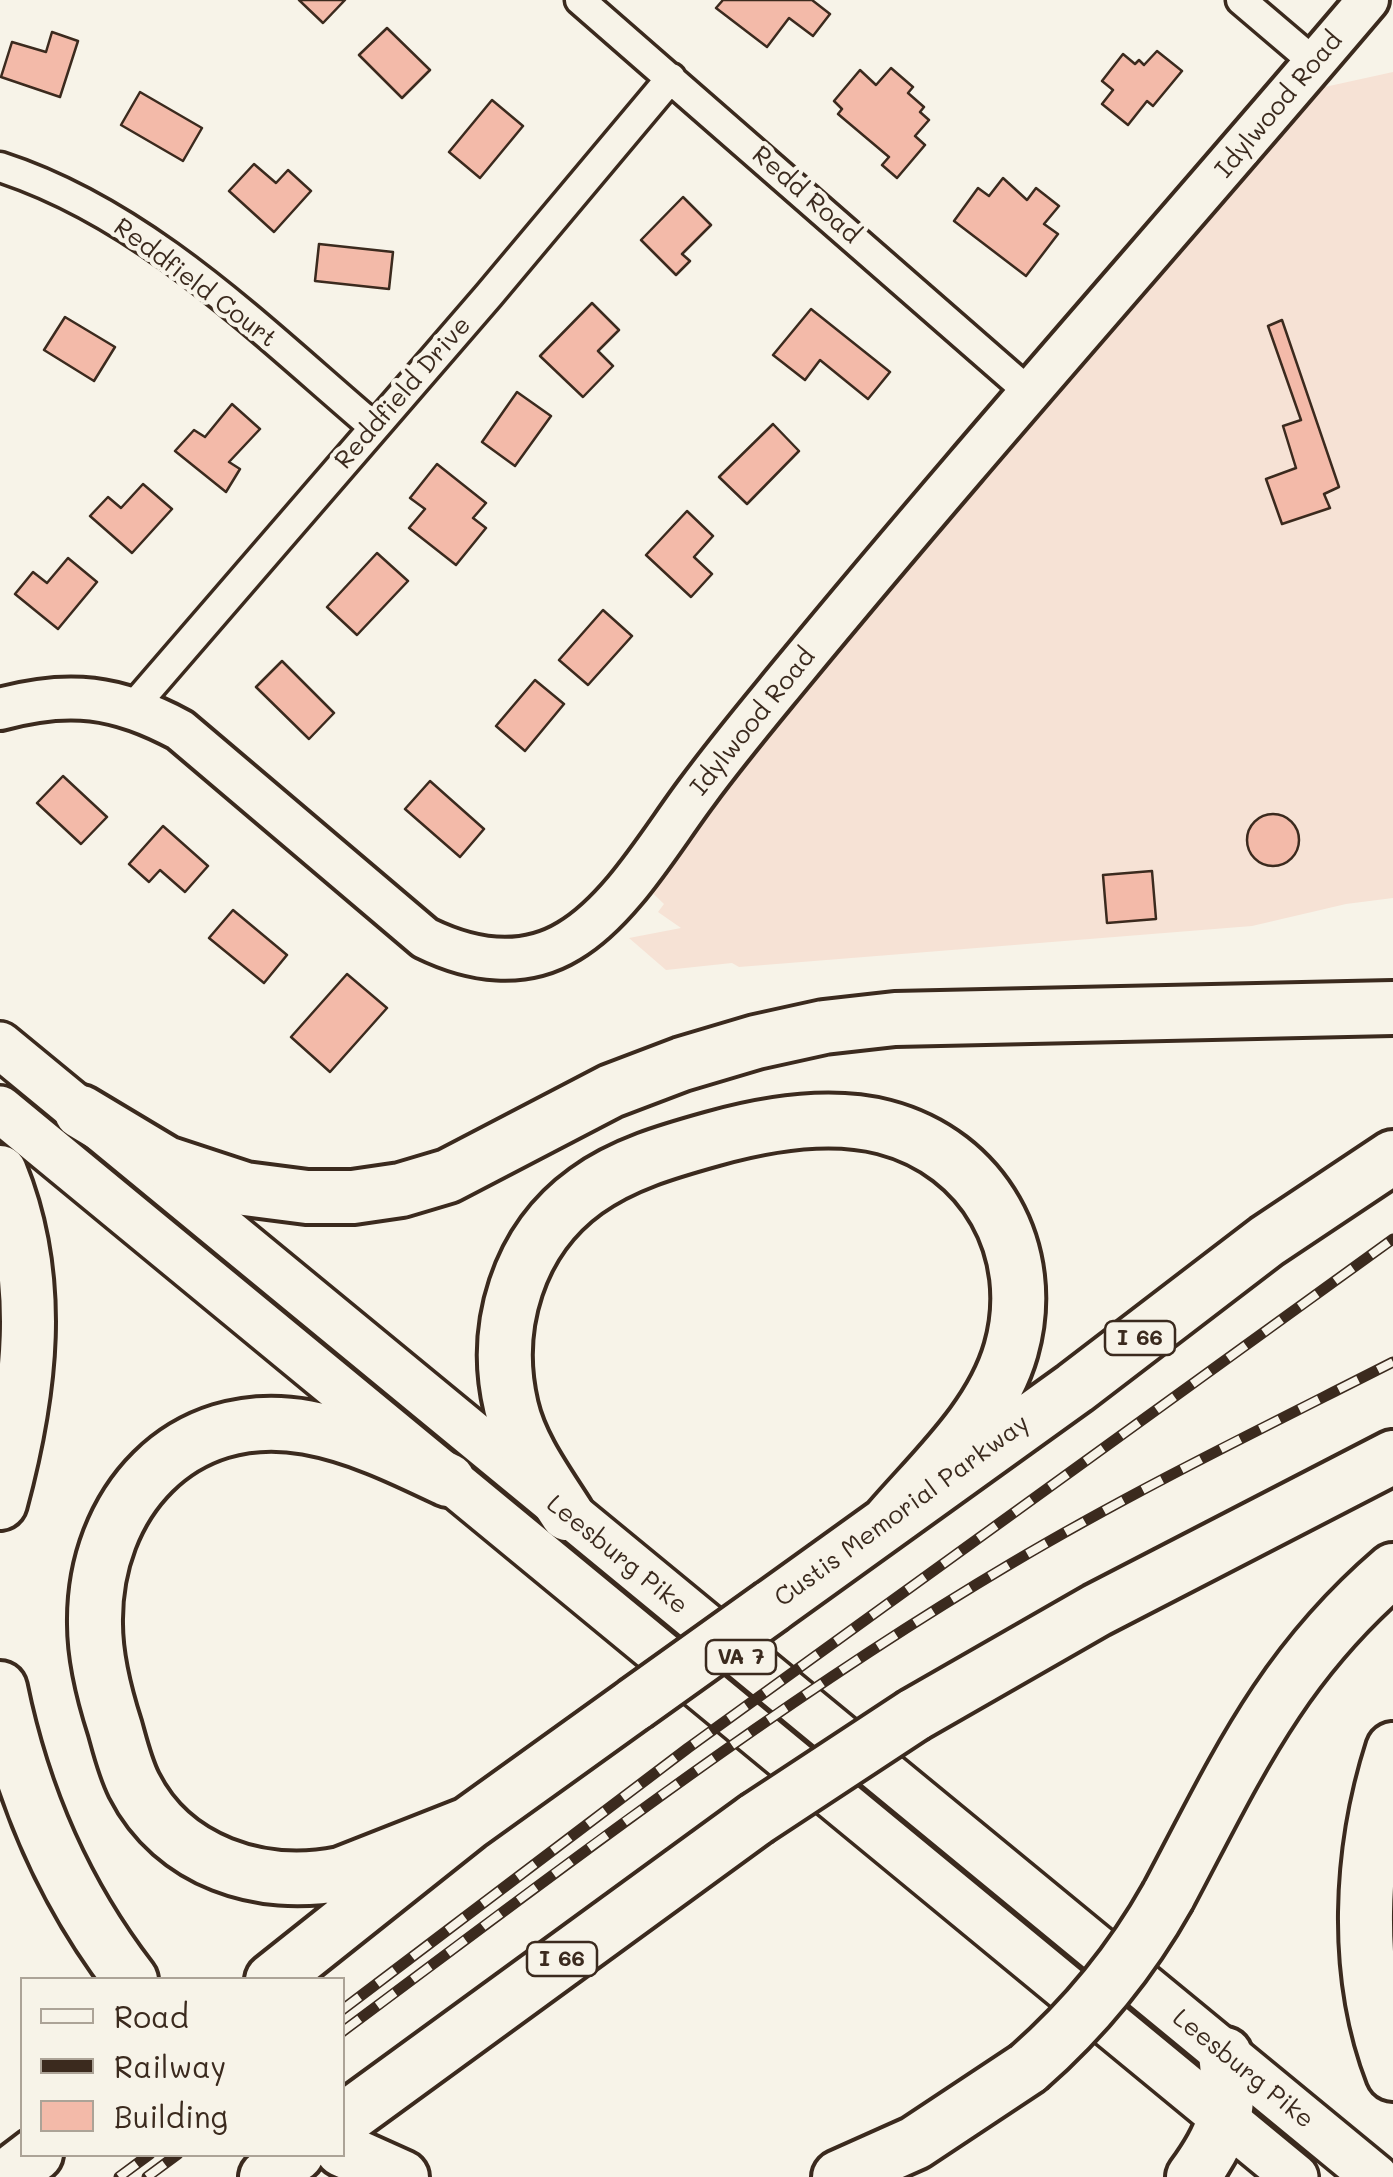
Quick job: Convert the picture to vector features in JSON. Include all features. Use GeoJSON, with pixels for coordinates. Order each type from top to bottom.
{"type":"FeatureCollection","features":[{"type":"Feature","properties":{"kind":"highway"},"geometry":{"type":"LineString","coordinates":[[81,1112],[166,1163],[244,1189],[306,1197],[352,1197],[401,1190],[448,1176],[611,1091],[682,1064],[824,1027],[895,1018],[1393,1008]]}},
{"type":"Feature","properties":{"kind":"highway"},"geometry":{"type":"LineString","coordinates":[[566,1514],[529,1452],[511,1407],[505,1346],[508,1310],[533,1247],[557,1217],[585,1192],[617,1172],[678,1148],[740,1131],[795,1123],[846,1122],[900,1132],[950,1157],[976,1181],[998,1210],[1011,1242],[1018,1278],[1018,1316],[1011,1352],[995,1388],[969,1429],[888,1522]]}},
{"type":"Feature","properties":{"kind":"highway","name":"Custis Memorial Parkway"},"geometry":{"type":"LineString","coordinates":[[276,1977],[468,1824],[1076,1388],[1267,1241],[1393,1157]]}},
{"type":"Feature","properties":{"kind":"highway"},"geometry":{"type":"LineString","coordinates":[[0,1172],[16,1212],[30,1316],[28,1367],[1,1505]]}},
{"type":"Feature","properties":{"kind":"highway"},"geometry":{"type":"LineString","coordinates":[[448,1480],[370,1443],[304,1426],[256,1425],[226,1429],[195,1440],[166,1458],[140,1482],[121,1510],[106,1551],[94,1625],[104,1695],[134,1784],[152,1814],[190,1849],[257,1876],[283,1880],[319,1878],[341,1874],[468,1824]]}},
{"type":"Feature","properties":{"kind":"highway","name":"I 66"},"geometry":{"type":"LineString","coordinates":[[356,2111],[756,1819],[914,1715],[1097,1610],[1393,1457]]}},
{"type":"Feature","properties":{"kind":"highway"},"geometry":{"type":"LineString","coordinates":[[894,2177],[955,2136],[1066,2033],[1113,1980],[1168,1896],[1236,1766],[1284,1687],[1333,1625],[1393,1570]]}},
{"type":"Feature","properties":{"kind":"highway"},"geometry":{"type":"LineString","coordinates":[[0,1688],[27,1795],[53,1857],[84,1915],[128,1977]]}},
{"type":"Feature","properties":{"kind":"highway"},"geometry":{"type":"LineString","coordinates":[[1393,1749],[1374,1826],[1367,1919],[1372,1993],[1393,2074]]}},
{"type":"Feature","properties":{"kind":"highway"},"geometry":{"type":"LineString","coordinates":[[1193,2177],[1215,2147],[1226,2120],[1225,2054]]}},
{"type":"Feature","properties":{"kind":"highway"},"geometry":{"type":"LineString","coordinates":[[839,2177],[915,2143],[1011,2080]]}},
{"type":"Feature","properties":{"kind":"highway"},"geometry":{"type":"LineString","coordinates":[[345,2151],[402,2177]]}},
{"type":"Feature","properties":{"kind":"highway"},"geometry":{"type":"LineString","coordinates":[[6,2177],[32,2157]]}},
{"type":"Feature","properties":{"kind":"main road","name":"Idylwood Road"},"geometry":{"type":"LineString","coordinates":[[0,710],[66,697],[133,707],[180,730],[425,938],[480,959],[512,960],[542,954],[568,942],[591,926],[629,884],[723,756],[888,556],[1368,0]]}},
{"type":"Feature","properties":{"kind":"main road","name":"Leesburg Pike"},"geometry":{"type":"LineString","coordinates":[[0,1045],[1374,2177]]}},
{"type":"Feature","properties":{"kind":"main road","name":"Leesburg Pike"},"geometry":{"type":"LineString","coordinates":[[0,1109],[1295,2177]]}},
{"type":"Feature","properties":{"kind":"street","name":"Redd Road"},"geometry":{"type":"LineString","coordinates":[[580,0],[1030,393]]}},
{"type":"Feature","properties":{"kind":"street"},"geometry":{"type":"LineString","coordinates":[[1240,0],[1315,63]]}},
{"type":"Feature","properties":{"kind":"street","name":"Reddfield Drive"},"geometry":{"type":"LineString","coordinates":[[133,707],[671,78]]}},
{"type":"Feature","properties":{"kind":"street","name":"Reddfield Court"},"geometry":{"type":"LineString","coordinates":[[0,167],[79,200],[130,231],[213,290],[374,427]]}},
{"type":"Feature","properties":{"kind":"shaded area"},"geometry":{"type":"Polygon","coordinates":[[[1393,72],[1393,898],[1346,904],[1252,926],[666,970],[629,938],[681,928],[658,912],[664,904],[635,876],[1311,90],[1393,72]]]}},
{"type":"Feature","properties":{"kind":"building"},"geometry":{"type":"Polygon","coordinates":[[[299,0],[345,0],[323,23],[299,0]]]}},
{"type":"Feature","properties":{"kind":"building"},"geometry":{"type":"Polygon","coordinates":[[[723,0],[812,0],[830,14],[813,36],[789,18],[767,47],[716,8],[723,0]]]}},
{"type":"Feature","properties":{"kind":"building"},"geometry":{"type":"Polygon","coordinates":[[[387,28],[430,70],[402,98],[359,55],[387,28]]]}},
{"type":"Feature","properties":{"kind":"building"},"geometry":{"type":"Polygon","coordinates":[[[52,32],[78,41],[60,97],[1,77],[12,42],[46,52],[52,32]]]}},
{"type":"Feature","properties":{"kind":"building"},"geometry":{"type":"Polygon","coordinates":[[[1157,51],[1182,71],[1153,106],[1147,101],[1128,125],[1102,104],[1113,90],[1102,81],[1123,54],[1135,64],[1139,60],[1144,65],[1157,51]]]}},
{"type":"Feature","properties":{"kind":"building"},"geometry":{"type":"Polygon","coordinates":[[[891,68],[913,87],[908,93],[924,107],[920,112],[929,120],[915,136],[925,145],[897,178],[882,165],[889,157],[838,114],[842,109],[834,101],[860,70],[876,85],[891,68]]]}},
{"type":"Feature","properties":{"kind":"building"},"geometry":{"type":"Polygon","coordinates":[[[140,92],[202,128],[183,161],[121,125],[140,92]]]}},
{"type":"Feature","properties":{"kind":"building"},"geometry":{"type":"Polygon","coordinates":[[[492,100],[523,126],[480,178],[449,152],[492,100]]]}},
{"type":"Feature","properties":{"kind":"building"},"geometry":{"type":"Polygon","coordinates":[[[254,164],[276,183],[288,170],[311,191],[274,232],[229,191],[254,164]]]}},
{"type":"Feature","properties":{"kind":"building"},"geometry":{"type":"Polygon","coordinates":[[[1003,178],[1027,200],[1036,188],[1059,206],[1044,224],[1058,234],[1026,276],[954,221],[978,188],[989,196],[1003,178]]]}},
{"type":"Feature","properties":{"kind":"building"},"geometry":{"type":"Polygon","coordinates":[[[683,197],[711,225],[682,254],[690,261],[676,275],[641,240],[683,197]]]}},
{"type":"Feature","properties":{"kind":"building"},"geometry":{"type":"Polygon","coordinates":[[[319,244],[393,252],[389,289],[315,281],[319,244]]]}},
{"type":"Feature","properties":{"kind":"building"},"geometry":{"type":"Polygon","coordinates":[[[592,303],[619,330],[598,351],[613,366],[583,397],[540,356],[592,303]]]}},
{"type":"Feature","properties":{"kind":"building"},"geometry":{"type":"Polygon","coordinates":[[[811,309],[890,372],[868,399],[820,360],[805,380],[773,355],[811,309]]]}},
{"type":"Feature","properties":{"kind":"building"},"geometry":{"type":"Polygon","coordinates":[[[65,317],[115,347],[94,381],[44,350],[65,317]]]}},
{"type":"Feature","properties":{"kind":"building"},"geometry":{"type":"Polygon","coordinates":[[[1282,320],[1339,487],[1324,494],[1330,508],[1282,524],[1266,479],[1296,468],[1283,426],[1301,420],[1268,326],[1282,320]]]}},
{"type":"Feature","properties":{"kind":"building"},"geometry":{"type":"Polygon","coordinates":[[[517,392],[551,416],[515,466],[482,442],[517,392]]]}},
{"type":"Feature","properties":{"kind":"building"},"geometry":{"type":"Polygon","coordinates":[[[232,404],[260,429],[229,462],[240,469],[226,492],[175,451],[194,430],[205,437],[232,404]]]}},
{"type":"Feature","properties":{"kind":"building"},"geometry":{"type":"Polygon","coordinates":[[[773,424],[799,451],[747,504],[719,477],[773,424]]]}},
{"type":"Feature","properties":{"kind":"building"},"geometry":{"type":"Polygon","coordinates":[[[437,464],[486,503],[473,518],[486,528],[456,565],[409,528],[425,509],[410,498],[437,464]]]}},
{"type":"Feature","properties":{"kind":"building"},"geometry":{"type":"Polygon","coordinates":[[[143,484],[172,509],[132,553],[90,516],[108,497],[121,508],[143,484]]]}},
{"type":"Feature","properties":{"kind":"building"},"geometry":{"type":"Polygon","coordinates":[[[687,511],[713,536],[694,557],[712,574],[691,597],[646,555],[687,511]]]}},
{"type":"Feature","properties":{"kind":"building"},"geometry":{"type":"Polygon","coordinates":[[[377,553],[408,581],[357,635],[327,607],[377,553]]]}},
{"type":"Feature","properties":{"kind":"building"},"geometry":{"type":"Polygon","coordinates":[[[68,558],[97,582],[58,629],[15,594],[33,572],[47,583],[68,558]]]}},
{"type":"Feature","properties":{"kind":"building"},"geometry":{"type":"Polygon","coordinates":[[[603,610],[632,636],[588,685],[559,660],[603,610]]]}},
{"type":"Feature","properties":{"kind":"building"},"geometry":{"type":"Polygon","coordinates":[[[282,661],[334,713],[309,739],[256,687],[282,661]]]}},
{"type":"Feature","properties":{"kind":"building"},"geometry":{"type":"Polygon","coordinates":[[[535,680],[564,704],[525,751],[496,726],[535,680]]]}},
{"type":"Feature","properties":{"kind":"building"},"geometry":{"type":"Polygon","coordinates":[[[63,776],[107,817],[81,844],[37,803],[63,776]]]}},
{"type":"Feature","properties":{"kind":"building"},"geometry":{"type":"Polygon","coordinates":[[[430,781],[484,829],[460,857],[405,809],[430,781]]]}},
{"type":"Feature","properties":{"kind":"building"},"geometry":{"type":"Polygon","coordinates":[[[1273,814],[1291,822],[1299,840],[1291,858],[1273,866],[1255,858],[1247,840],[1255,822],[1273,814]]]}},
{"type":"Feature","properties":{"kind":"building"},"geometry":{"type":"Polygon","coordinates":[[[163,826],[208,866],[185,892],[160,870],[149,882],[129,864],[163,826]]]}},
{"type":"Feature","properties":{"kind":"building"},"geometry":{"type":"Polygon","coordinates":[[[1152,871],[1156,919],[1107,923],[1103,875],[1152,871]]]}},
{"type":"Feature","properties":{"kind":"building"},"geometry":{"type":"Polygon","coordinates":[[[233,910],[287,955],[264,983],[209,938],[233,910]]]}},
{"type":"Feature","properties":{"kind":"building"},"geometry":{"type":"Polygon","coordinates":[[[347,974],[387,1008],[330,1072],[291,1037],[347,974]]]}},
{"type":"Feature","properties":{"kind":"railway"},"geometry":{"type":"LineString","coordinates":[[345,2008],[688,1748],[1393,1239]]}},
{"type":"Feature","properties":{"kind":"railway"},"geometry":{"type":"LineString","coordinates":[[345,2030],[671,1788],[925,1616],[1105,1510],[1393,1362]]}},
{"type":"Feature","properties":{"kind":"railway"},"geometry":{"type":"LineString","coordinates":[[119,2177],[146,2157]]}},
{"type":"Feature","properties":{"kind":"railway"},"geometry":{"type":"LineString","coordinates":[[147,2177],[174,2157]]}}]}
